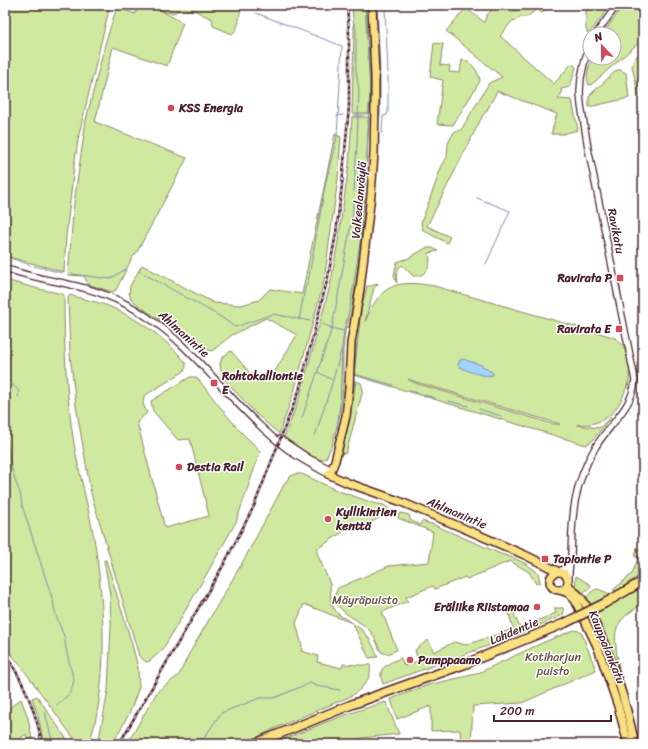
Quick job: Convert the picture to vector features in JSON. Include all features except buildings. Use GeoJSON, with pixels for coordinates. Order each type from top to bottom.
{"type":"FeatureCollection","features":[{"type":"Feature","properties":{"kind":"highway","name":"Lahdentie"},"geometry":{"type":"LineString","coordinates":[[254,744],[353,704],[465,664],[565,622],[605,603],[643,581]]}},
{"type":"Feature","properties":{"kind":"main road","name":"Valkealanväylä"},"geometry":{"type":"LineString","coordinates":[[329,471],[348,395],[350,352],[365,252],[374,154],[375,76],[372,5]]}},
{"type":"Feature","properties":{"kind":"main road","name":"Ahlmanintie"},"geometry":{"type":"LineString","coordinates":[[329,471],[348,483],[383,495],[559,571]]}},
{"type":"Feature","properties":{"kind":"main road","name":"Ahlmanintie"},"geometry":{"type":"LineString","coordinates":[[521,554],[545,569],[550,578]]}},
{"type":"Feature","properties":{"kind":"main road"},"geometry":{"type":"LineString","coordinates":[[559,571],[566,574],[568,581],[565,588],[557,590],[551,586],[550,578],[552,574],[559,571]]}},
{"type":"Feature","properties":{"kind":"main road","name":"Kauppalankatu"},"geometry":{"type":"LineString","coordinates":[[568,581],[570,588],[582,599],[588,608],[604,642],[622,693],[635,744]]}},
{"type":"Feature","properties":{"kind":"main road","name":"Kauppalankatu"},"geometry":{"type":"LineString","coordinates":[[560,590],[575,600],[598,648],[618,706],[628,744]]}},
{"type":"Feature","properties":{"kind":"street"},"geometry":{"type":"LineString","coordinates":[[602,26],[617,5]]}},
{"type":"Feature","properties":{"kind":"street","name":"Ravikatu"},"geometry":{"type":"LineString","coordinates":[[568,581],[571,556],[572,512],[576,491],[581,476],[595,446],[634,393],[635,376],[606,236],[584,118],[580,84],[584,66]]}},
{"type":"Feature","properties":{"kind":"street","name":"Ahlmanintie"},"geometry":{"type":"LineString","coordinates":[[5,268],[29,276],[89,290],[118,300],[134,309],[165,329],[186,348],[244,409],[270,431],[329,471]]}},
{"type":"Feature","properties":{"kind":"street"},"geometry":{"type":"LineString","coordinates":[[559,571],[568,565],[571,556]]}},
{"type":"Feature","properties":{"kind":"green space"},"geometry":{"type":"Polygon","coordinates":[[[5,5],[110,5],[79,134],[66,236],[64,272],[5,256],[5,5]]]}},
{"type":"Feature","properties":{"kind":"green space"},"geometry":{"type":"Polygon","coordinates":[[[139,5],[241,6],[238,25],[235,32],[232,34],[213,26],[212,19],[194,10],[183,9],[173,13],[166,12],[153,6],[183,23],[167,66],[113,47],[95,122],[187,158],[116,290],[112,292],[88,284],[84,276],[68,275],[74,203],[86,120],[106,41],[117,7],[135,14],[139,5]]]}},
{"type":"Feature","properties":{"kind":"green space"},"geometry":{"type":"Polygon","coordinates":[[[352,5],[366,5],[370,100],[369,114],[352,114],[354,30],[352,5]]]}},
{"type":"Feature","properties":{"kind":"green space"},"geometry":{"type":"Polygon","coordinates":[[[496,5],[502,5],[510,12],[537,5],[549,5],[542,13],[537,9],[527,17],[520,17],[515,21],[513,20],[500,36],[554,84],[572,63],[576,67],[570,87],[561,89],[562,93],[558,99],[572,100],[578,130],[562,134],[551,134],[557,114],[497,91],[483,115],[427,226],[450,237],[447,243],[423,230],[421,223],[441,168],[447,157],[448,143],[454,132],[461,130],[489,83],[502,77],[446,31],[466,8],[484,22],[487,15],[496,5]]]}},
{"type":"Feature","properties":{"kind":"green space"},"geometry":{"type":"Polygon","coordinates":[[[586,5],[611,5],[595,26],[586,26],[586,5]]]}},
{"type":"Feature","properties":{"kind":"green space"},"geometry":{"type":"Polygon","coordinates":[[[623,5],[643,5],[643,39],[622,58],[622,26],[609,26],[623,5]]]}},
{"type":"Feature","properties":{"kind":"green space"},"geometry":{"type":"Polygon","coordinates":[[[434,43],[443,44],[440,65],[450,66],[449,72],[460,73],[462,60],[468,61],[479,75],[480,81],[453,125],[437,124],[443,80],[430,77],[434,43]]]}},
{"type":"Feature","properties":{"kind":"green space"},"geometry":{"type":"Polygon","coordinates":[[[643,50],[643,96],[639,97],[632,66],[633,60],[643,50]]]}},
{"type":"Feature","properties":{"kind":"green space"},"geometry":{"type":"Polygon","coordinates":[[[590,66],[612,66],[589,85],[587,75],[590,66]]]}},
{"type":"Feature","properties":{"kind":"green space"},"geometry":{"type":"Polygon","coordinates":[[[617,70],[626,73],[629,98],[589,107],[589,97],[591,94],[617,70]]]}},
{"type":"Feature","properties":{"kind":"green space"},"geometry":{"type":"Polygon","coordinates":[[[352,117],[369,117],[364,208],[360,252],[352,309],[345,331],[343,351],[343,387],[340,414],[332,445],[326,458],[321,460],[284,438],[300,396],[331,282],[349,164],[352,117]]]}},
{"type":"Feature","properties":{"kind":"green space"},"geometry":{"type":"Polygon","coordinates":[[[335,134],[341,137],[338,178],[324,281],[294,392],[279,434],[255,413],[222,377],[220,364],[222,357],[231,351],[251,374],[272,376],[297,335],[266,318],[232,335],[212,351],[204,349],[191,336],[177,332],[138,305],[131,299],[129,293],[130,286],[142,265],[214,303],[241,305],[259,300],[270,289],[302,294],[335,134]]]}},
{"type":"Feature","properties":{"kind":"green space"},"geometry":{"type":"Polygon","coordinates":[[[426,248],[433,248],[438,251],[429,253],[430,262],[425,272],[422,275],[413,276],[402,265],[397,273],[397,283],[394,275],[397,262],[409,258],[426,248]]]}},
{"type":"Feature","properties":{"kind":"green space"},"geometry":{"type":"Polygon","coordinates":[[[5,280],[63,294],[64,296],[64,333],[71,426],[96,551],[102,610],[102,679],[95,723],[89,744],[78,744],[18,662],[5,647],[5,280]]]}},
{"type":"Feature","properties":{"kind":"green space"},"geometry":{"type":"Polygon","coordinates":[[[377,283],[378,284],[374,288],[365,322],[377,300],[383,293],[390,288],[409,283],[434,286],[613,337],[619,341],[626,352],[629,367],[628,388],[628,383],[616,409],[604,419],[577,425],[599,428],[611,417],[592,441],[586,445],[354,375],[361,310],[367,286],[372,286],[377,283]],[[408,379],[415,383],[553,424],[560,424],[408,379]]]}},
{"type":"Feature","properties":{"kind":"green space"},"geometry":{"type":"Polygon","coordinates":[[[70,295],[110,307],[135,319],[154,332],[186,363],[186,367],[183,372],[144,396],[143,404],[147,413],[137,422],[165,528],[209,516],[190,439],[178,440],[153,411],[151,401],[190,377],[194,377],[198,379],[235,426],[256,446],[260,452],[236,522],[163,649],[150,661],[146,662],[139,656],[91,493],[76,406],[70,354],[68,298],[70,295]]]}},
{"type":"Feature","properties":{"kind":"green space"},"geometry":{"type":"Polygon","coordinates":[[[356,381],[361,383],[363,390],[346,453],[343,454],[342,452],[356,381]]]}},
{"type":"Feature","properties":{"kind":"green space"},"geometry":{"type":"Polygon","coordinates":[[[302,474],[336,490],[373,503],[384,505],[389,509],[379,518],[368,524],[352,528],[344,527],[343,532],[317,549],[317,553],[330,584],[331,604],[338,614],[352,623],[304,604],[296,623],[302,646],[301,651],[318,656],[317,662],[342,668],[343,664],[370,665],[370,675],[368,680],[361,688],[349,697],[278,727],[243,744],[127,744],[157,692],[179,675],[189,654],[245,558],[286,481],[291,476],[302,474]]]}},
{"type":"Feature","properties":{"kind":"green space","name":"Mäyräpuisto"},"geometry":{"type":"Polygon","coordinates":[[[399,514],[409,515],[410,520],[420,525],[422,521],[434,525],[521,561],[538,573],[540,582],[536,584],[529,572],[510,561],[467,579],[465,577],[435,589],[433,586],[406,597],[408,601],[382,612],[397,650],[387,654],[381,652],[369,630],[339,607],[335,595],[338,588],[389,566],[429,562],[433,532],[398,518],[399,514]]]}},
{"type":"Feature","properties":{"kind":"green space"},"geometry":{"type":"Polygon","coordinates":[[[637,547],[641,552],[643,552],[643,573],[618,590],[613,590],[632,574],[639,556],[635,557],[637,547]]]}},
{"type":"Feature","properties":{"kind":"green space"},"geometry":{"type":"Polygon","coordinates":[[[104,560],[106,560],[132,644],[138,668],[139,687],[130,712],[114,741],[105,744],[98,744],[108,691],[111,625],[110,595],[104,560]]]}},
{"type":"Feature","properties":{"kind":"green space"},"geometry":{"type":"Polygon","coordinates":[[[576,576],[591,585],[590,588],[581,594],[575,589],[576,576]]]}},
{"type":"Feature","properties":{"kind":"green space"},"geometry":{"type":"Polygon","coordinates":[[[643,587],[643,604],[624,617],[616,630],[615,637],[619,668],[618,671],[594,614],[643,587]]]}},
{"type":"Feature","properties":{"kind":"green space"},"geometry":{"type":"Polygon","coordinates":[[[598,589],[610,595],[590,605],[587,598],[588,596],[591,592],[598,589]]]}},
{"type":"Feature","properties":{"kind":"green space"},"geometry":{"type":"Polygon","coordinates":[[[554,608],[563,608],[563,615],[512,637],[383,684],[381,671],[385,666],[401,658],[404,666],[418,661],[415,650],[428,640],[434,652],[454,642],[466,645],[513,629],[508,610],[512,609],[520,628],[556,613],[554,608]]]}},
{"type":"Feature","properties":{"kind":"green space"},"geometry":{"type":"Polygon","coordinates":[[[353,624],[362,630],[371,642],[378,657],[369,658],[353,624]]]}},
{"type":"Feature","properties":{"kind":"green space","name":"Kotiharjun puisto"},"geometry":{"type":"Polygon","coordinates":[[[574,630],[579,631],[582,634],[596,670],[522,703],[473,706],[471,744],[461,744],[460,730],[431,731],[431,706],[397,719],[391,699],[428,685],[476,674],[542,643],[574,630]]]}},
{"type":"Feature","properties":{"kind":"green space"},"geometry":{"type":"Polygon","coordinates":[[[37,696],[70,744],[44,744],[38,716],[32,698],[37,696]]]}},
{"type":"Feature","properties":{"kind":"green space"},"geometry":{"type":"Polygon","coordinates":[[[21,699],[28,718],[33,744],[28,744],[26,734],[13,744],[5,744],[5,711],[21,699]]]}},
{"type":"Feature","properties":{"kind":"green space"},"geometry":{"type":"Polygon","coordinates":[[[386,702],[399,734],[362,738],[337,744],[273,744],[329,721],[386,702]]]}},
{"type":"Feature","properties":{"kind":"water"},"geometry":{"type":"Polygon","coordinates":[[[463,359],[481,365],[493,373],[493,375],[481,375],[460,367],[458,365],[460,360],[463,359]]]}},
{"type":"Feature","properties":{"kind":"waterway"},"geometry":{"type":"LineString","coordinates":[[365,5],[370,91],[368,124]]}},
{"type":"Feature","properties":{"kind":"waterway"},"geometry":{"type":"LineString","coordinates":[[377,5],[380,72]]}},
{"type":"Feature","properties":{"kind":"waterway"},"geometry":{"type":"LineString","coordinates":[[386,6],[388,73]]}},
{"type":"Feature","properties":{"kind":"waterway"},"geometry":{"type":"LineString","coordinates":[[256,13],[342,46],[337,137],[326,181],[308,282],[305,288],[299,320]]}},
{"type":"Feature","properties":{"kind":"waterway"},"geometry":{"type":"LineString","coordinates":[[354,23],[356,28],[356,70],[359,91],[354,191]]}},
{"type":"Feature","properties":{"kind":"waterway"},"geometry":{"type":"LineString","coordinates":[[380,76],[380,116]]}},
{"type":"Feature","properties":{"kind":"waterway"},"geometry":{"type":"LineString","coordinates":[[382,133],[383,116],[387,115],[388,112],[388,76]]}},
{"type":"Feature","properties":{"kind":"waterway"},"geometry":{"type":"LineString","coordinates":[[337,116],[343,115]]}},
{"type":"Feature","properties":{"kind":"waterway"},"geometry":{"type":"LineString","coordinates":[[354,116],[363,116]]}},
{"type":"Feature","properties":{"kind":"waterway"},"geometry":{"type":"LineString","coordinates":[[315,436],[342,347],[350,307],[360,243],[367,161],[368,129]]}},
{"type":"Feature","properties":{"kind":"waterway"},"geometry":{"type":"LineString","coordinates":[[477,198],[510,211],[486,264]]}},
{"type":"Feature","properties":{"kind":"waterway"},"geometry":{"type":"LineString","coordinates":[[302,418],[332,328],[353,213],[353,201]]}},
{"type":"Feature","properties":{"kind":"waterway"},"geometry":{"type":"LineString","coordinates":[[5,256],[30,265]]}},
{"type":"Feature","properties":{"kind":"waterway"},"geometry":{"type":"LineString","coordinates":[[34,266],[62,273]]}},
{"type":"Feature","properties":{"kind":"waterway"},"geometry":{"type":"LineString","coordinates":[[72,274],[110,279],[127,268]]}},
{"type":"Feature","properties":{"kind":"waterway"},"geometry":{"type":"LineString","coordinates":[[139,271],[221,317],[235,327],[273,314],[310,321]]}},
{"type":"Feature","properties":{"kind":"waterway"},"geometry":{"type":"LineString","coordinates":[[323,324],[343,331]]}},
{"type":"Feature","properties":{"kind":"waterway"},"geometry":{"type":"LineString","coordinates":[[354,375],[357,343]]}},
{"type":"Feature","properties":{"kind":"waterway"},"geometry":{"type":"LineString","coordinates":[[337,429],[340,405],[342,350]]}},
{"type":"Feature","properties":{"kind":"waterway"},"geometry":{"type":"LineString","coordinates":[[318,372],[332,380]]}},
{"type":"Feature","properties":{"kind":"waterway"},"geometry":{"type":"LineString","coordinates":[[354,374],[393,385]]}},
{"type":"Feature","properties":{"kind":"waterway"},"geometry":{"type":"LineString","coordinates":[[5,377],[19,391],[18,397]]}},
{"type":"Feature","properties":{"kind":"waterway"},"geometry":{"type":"LineString","coordinates":[[350,413],[355,380]]}},
{"type":"Feature","properties":{"kind":"waterway"},"geometry":{"type":"LineString","coordinates":[[408,390],[435,398]]}},
{"type":"Feature","properties":{"kind":"waterway"},"geometry":{"type":"LineString","coordinates":[[448,401],[468,406]]}},
{"type":"Feature","properties":{"kind":"waterway"},"geometry":{"type":"LineString","coordinates":[[479,409],[501,416]]}},
{"type":"Feature","properties":{"kind":"waterway"},"geometry":{"type":"LineString","coordinates":[[343,443],[349,420]]}},
{"type":"Feature","properties":{"kind":"waterway"},"geometry":{"type":"LineString","coordinates":[[5,440],[22,505],[53,601],[56,616],[64,636],[74,681],[70,693],[57,705]]}},
{"type":"Feature","properties":{"kind":"waterway"},"geometry":{"type":"LineString","coordinates":[[187,744],[204,738],[221,713],[260,698],[274,698],[310,683],[317,686],[340,690]]}},
{"type":"Feature","properties":{"kind":"waterway"},"geometry":{"type":"LineString","coordinates":[[45,712],[53,744]]}},
{"type":"Feature","properties":{"kind":"railway"},"geometry":{"type":"LineString","coordinates":[[119,744],[224,564],[254,506],[299,391],[328,277],[336,233],[342,185],[349,106],[349,34],[347,5]]}},
{"type":"Feature","properties":{"kind":"railway"},"geometry":{"type":"LineString","coordinates":[[5,654],[18,675],[33,709],[42,744]]}},
{"type":"Feature","properties":{"kind":"place","name":"KSS Energia"},"geometry":{"type":"Point","coordinates":[171,108]}},
{"type":"Feature","properties":{"kind":"place","name":"Ravirata P"},"geometry":{"type":"Point","coordinates":[620,278]}},
{"type":"Feature","properties":{"kind":"place","name":"Ravirata E"},"geometry":{"type":"Point","coordinates":[619,329]}},
{"type":"Feature","properties":{"kind":"place","name":"Rohtokalliontie E"},"geometry":{"type":"Point","coordinates":[214,383]}},
{"type":"Feature","properties":{"kind":"place","name":"Destia Rail"},"geometry":{"type":"Point","coordinates":[179,467]}},
{"type":"Feature","properties":{"kind":"place","name":"Kyllikintien kenttä"},"geometry":{"type":"Point","coordinates":[328,519]}},
{"type":"Feature","properties":{"kind":"place","name":"Tapiontie P"},"geometry":{"type":"Point","coordinates":[545,559]}},
{"type":"Feature","properties":{"kind":"place","name":"Eräliike Riistamaa"},"geometry":{"type":"Point","coordinates":[537,607]}},
{"type":"Feature","properties":{"kind":"place","name":"Pumppaamo"},"geometry":{"type":"Point","coordinates":[410,660]}}]}
